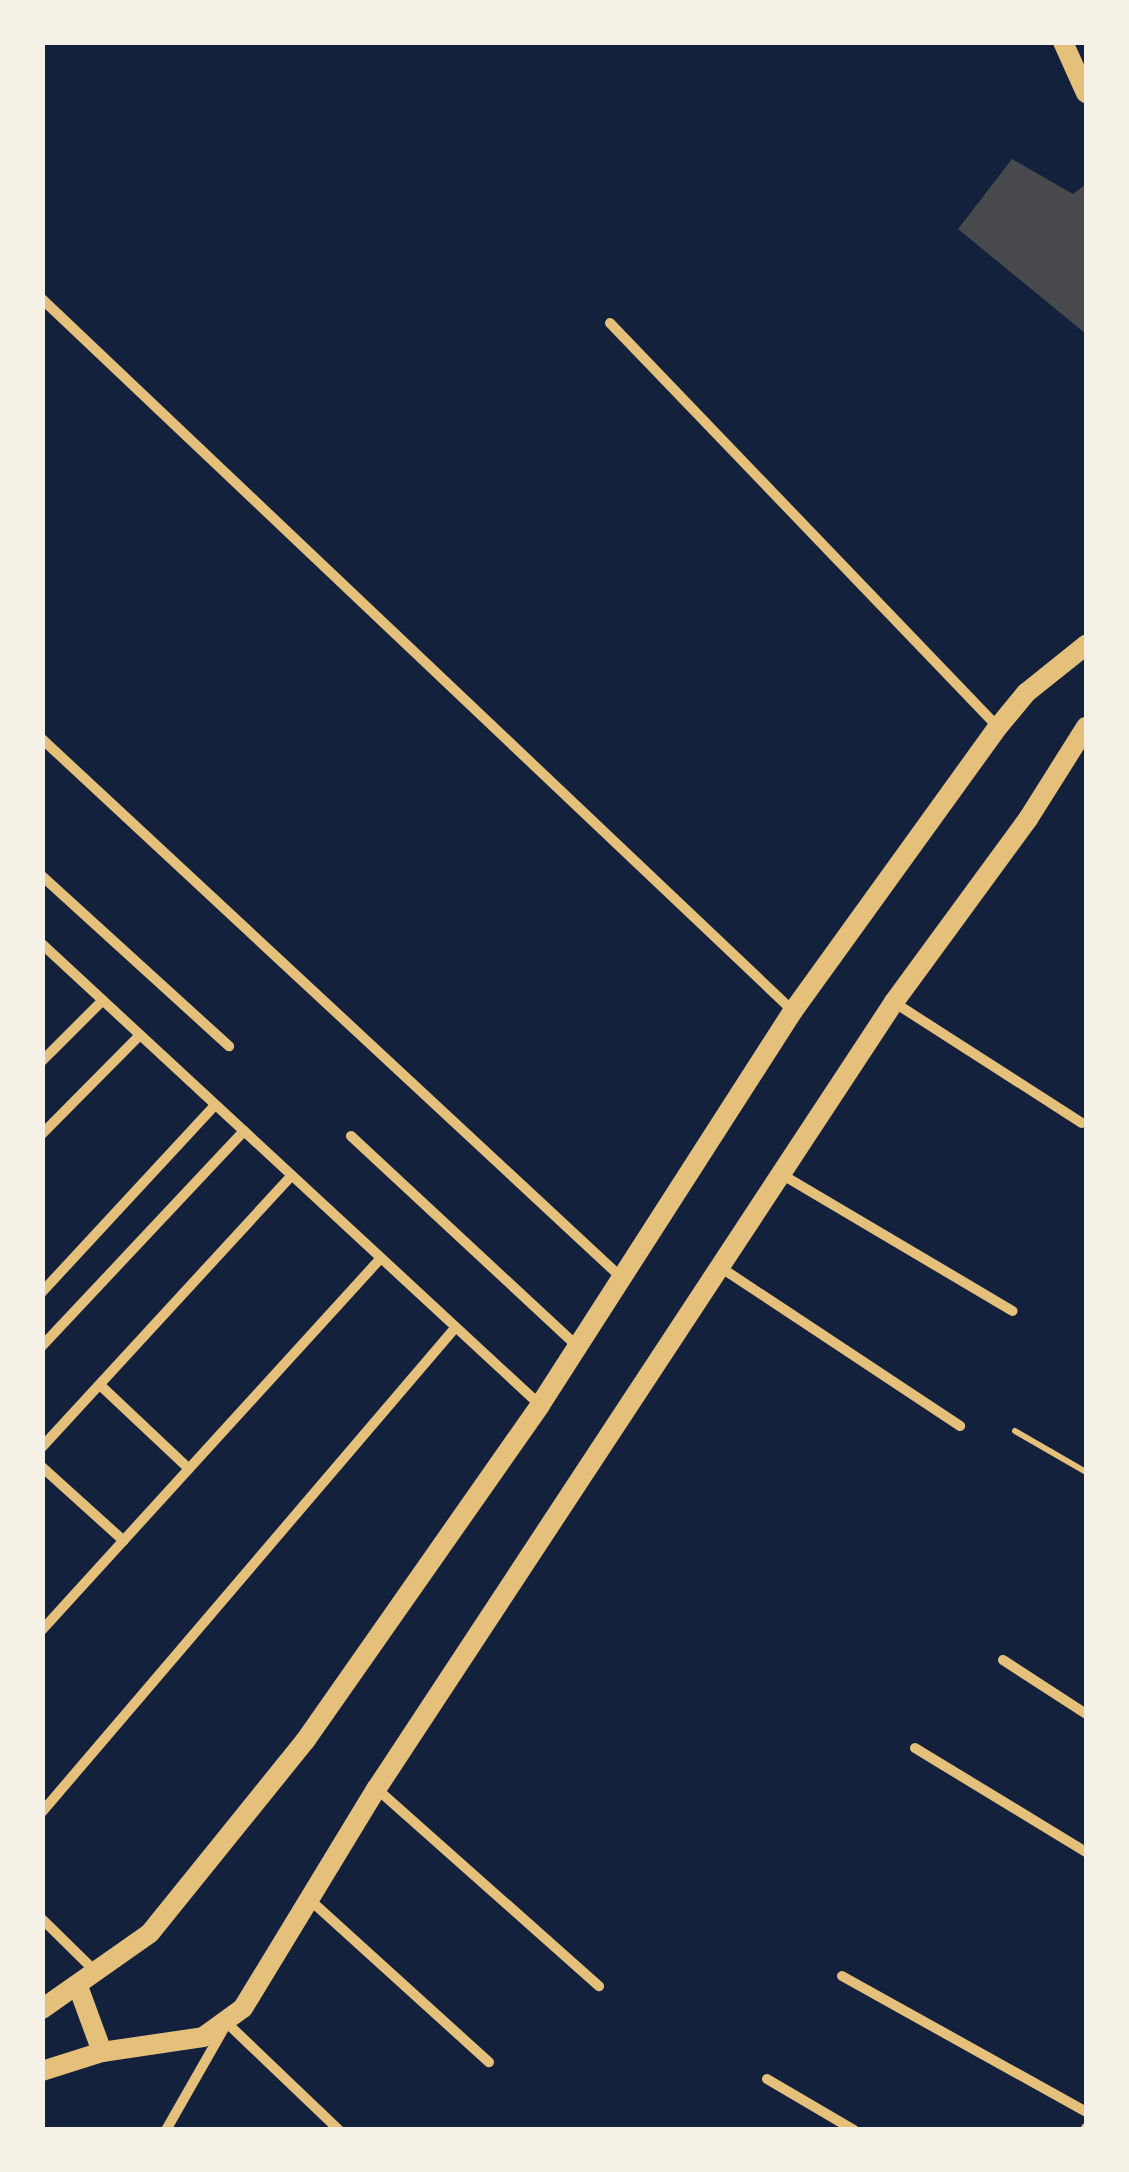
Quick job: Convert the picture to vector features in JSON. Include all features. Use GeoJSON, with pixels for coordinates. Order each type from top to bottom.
{"type":"FeatureCollection","features":[{"type":"Feature","properties":{"kind":"main road"},"geometry":{"type":"LineString","coordinates":[[1063,42],[1086,93]]}},
{"type":"Feature","properties":{"kind":"main road"},"geometry":{"type":"LineString","coordinates":[[42,2009],[98,1975],[195,1884],[305,1741],[540,1405],[794,1011],[998,727],[1026,693],[1086,644]]}},
{"type":"Feature","properties":{"kind":"main road"},"geometry":{"type":"LineString","coordinates":[[42,2071],[102,2052],[203,2038],[228,2023],[376,1788],[894,1002],[1028,819],[1086,728]]}},
{"type":"Feature","properties":{"kind":"main road"},"geometry":{"type":"LineString","coordinates":[[79,1989],[102,2052]]}},
{"type":"Feature","properties":{"kind":"street"},"geometry":{"type":"LineString","coordinates":[[42,299],[794,1011]]}},
{"type":"Feature","properties":{"kind":"street"},"geometry":{"type":"LineString","coordinates":[[610,322],[998,727]]}},
{"type":"Feature","properties":{"kind":"street"},"geometry":{"type":"LineString","coordinates":[[42,739],[623,1280]]}},
{"type":"Feature","properties":{"kind":"street"},"geometry":{"type":"LineString","coordinates":[[42,876],[229,1046]]}},
{"type":"Feature","properties":{"kind":"street"},"geometry":{"type":"LineString","coordinates":[[43,945],[540,1405]]}},
{"type":"Feature","properties":{"kind":"street"},"geometry":{"type":"LineString","coordinates":[[42,1061],[103,1000]]}},
{"type":"Feature","properties":{"kind":"street"},"geometry":{"type":"LineString","coordinates":[[894,1002],[1082,1123]]}},
{"type":"Feature","properties":{"kind":"street"},"geometry":{"type":"LineString","coordinates":[[42,1134],[140,1035]]}},
{"type":"Feature","properties":{"kind":"street"},"geometry":{"type":"LineString","coordinates":[[42,1292],[215,1105]]}},
{"type":"Feature","properties":{"kind":"street"},"geometry":{"type":"LineString","coordinates":[[42,1346],[244,1131]]}},
{"type":"Feature","properties":{"kind":"street"},"geometry":{"type":"LineString","coordinates":[[352,1136],[578,1347]]}},
{"type":"Feature","properties":{"kind":"street"},"geometry":{"type":"LineString","coordinates":[[781,1174],[1012,1311]]}},
{"type":"Feature","properties":{"kind":"street"},"geometry":{"type":"LineString","coordinates":[[42,1447],[292,1176]]}},
{"type":"Feature","properties":{"kind":"street"},"geometry":{"type":"LineString","coordinates":[[45,1622],[381,1258]]}},
{"type":"Feature","properties":{"kind":"street"},"geometry":{"type":"LineString","coordinates":[[720,1267],[960,1426]]}},
{"type":"Feature","properties":{"kind":"street"},"geometry":{"type":"LineString","coordinates":[[42,1812],[456,1328]]}},
{"type":"Feature","properties":{"kind":"street"},"geometry":{"type":"LineString","coordinates":[[100,1385],[189,1469]]}},
{"type":"Feature","properties":{"kind":"street"},"geometry":{"type":"LineString","coordinates":[[42,1467],[124,1540]]}},
{"type":"Feature","properties":{"kind":"street"},"geometry":{"type":"LineString","coordinates":[[1003,1660],[1086,1714]]}},
{"type":"Feature","properties":{"kind":"street"},"geometry":{"type":"LineString","coordinates":[[916,1748],[1086,1852]]}},
{"type":"Feature","properties":{"kind":"street"},"geometry":{"type":"LineString","coordinates":[[376,1788],[599,1986]]}},
{"type":"Feature","properties":{"kind":"street"},"geometry":{"type":"LineString","coordinates":[[308,1898],[488,2062]]}},
{"type":"Feature","properties":{"kind":"street"},"geometry":{"type":"LineString","coordinates":[[42,1919],[98,1975]]}},
{"type":"Feature","properties":{"kind":"street"},"geometry":{"type":"LineString","coordinates":[[842,1976],[1086,2112]]}},
{"type":"Feature","properties":{"kind":"street"},"geometry":{"type":"LineString","coordinates":[[166,2130],[228,2023],[338,2130]]}},
{"type":"Feature","properties":{"kind":"street"},"geometry":{"type":"LineString","coordinates":[[767,2079],[854,2130]]}},
{"type":"Feature","properties":{"kind":"path"},"geometry":{"type":"LineString","coordinates":[[1015,1431],[1086,1472]]}},
{"type":"Feature","properties":{"kind":"building"},"geometry":{"type":"Polygon","coordinates":[[[1012,159],[1073,194],[1086,184],[1086,334],[958,229],[1012,159]]]}}]}
